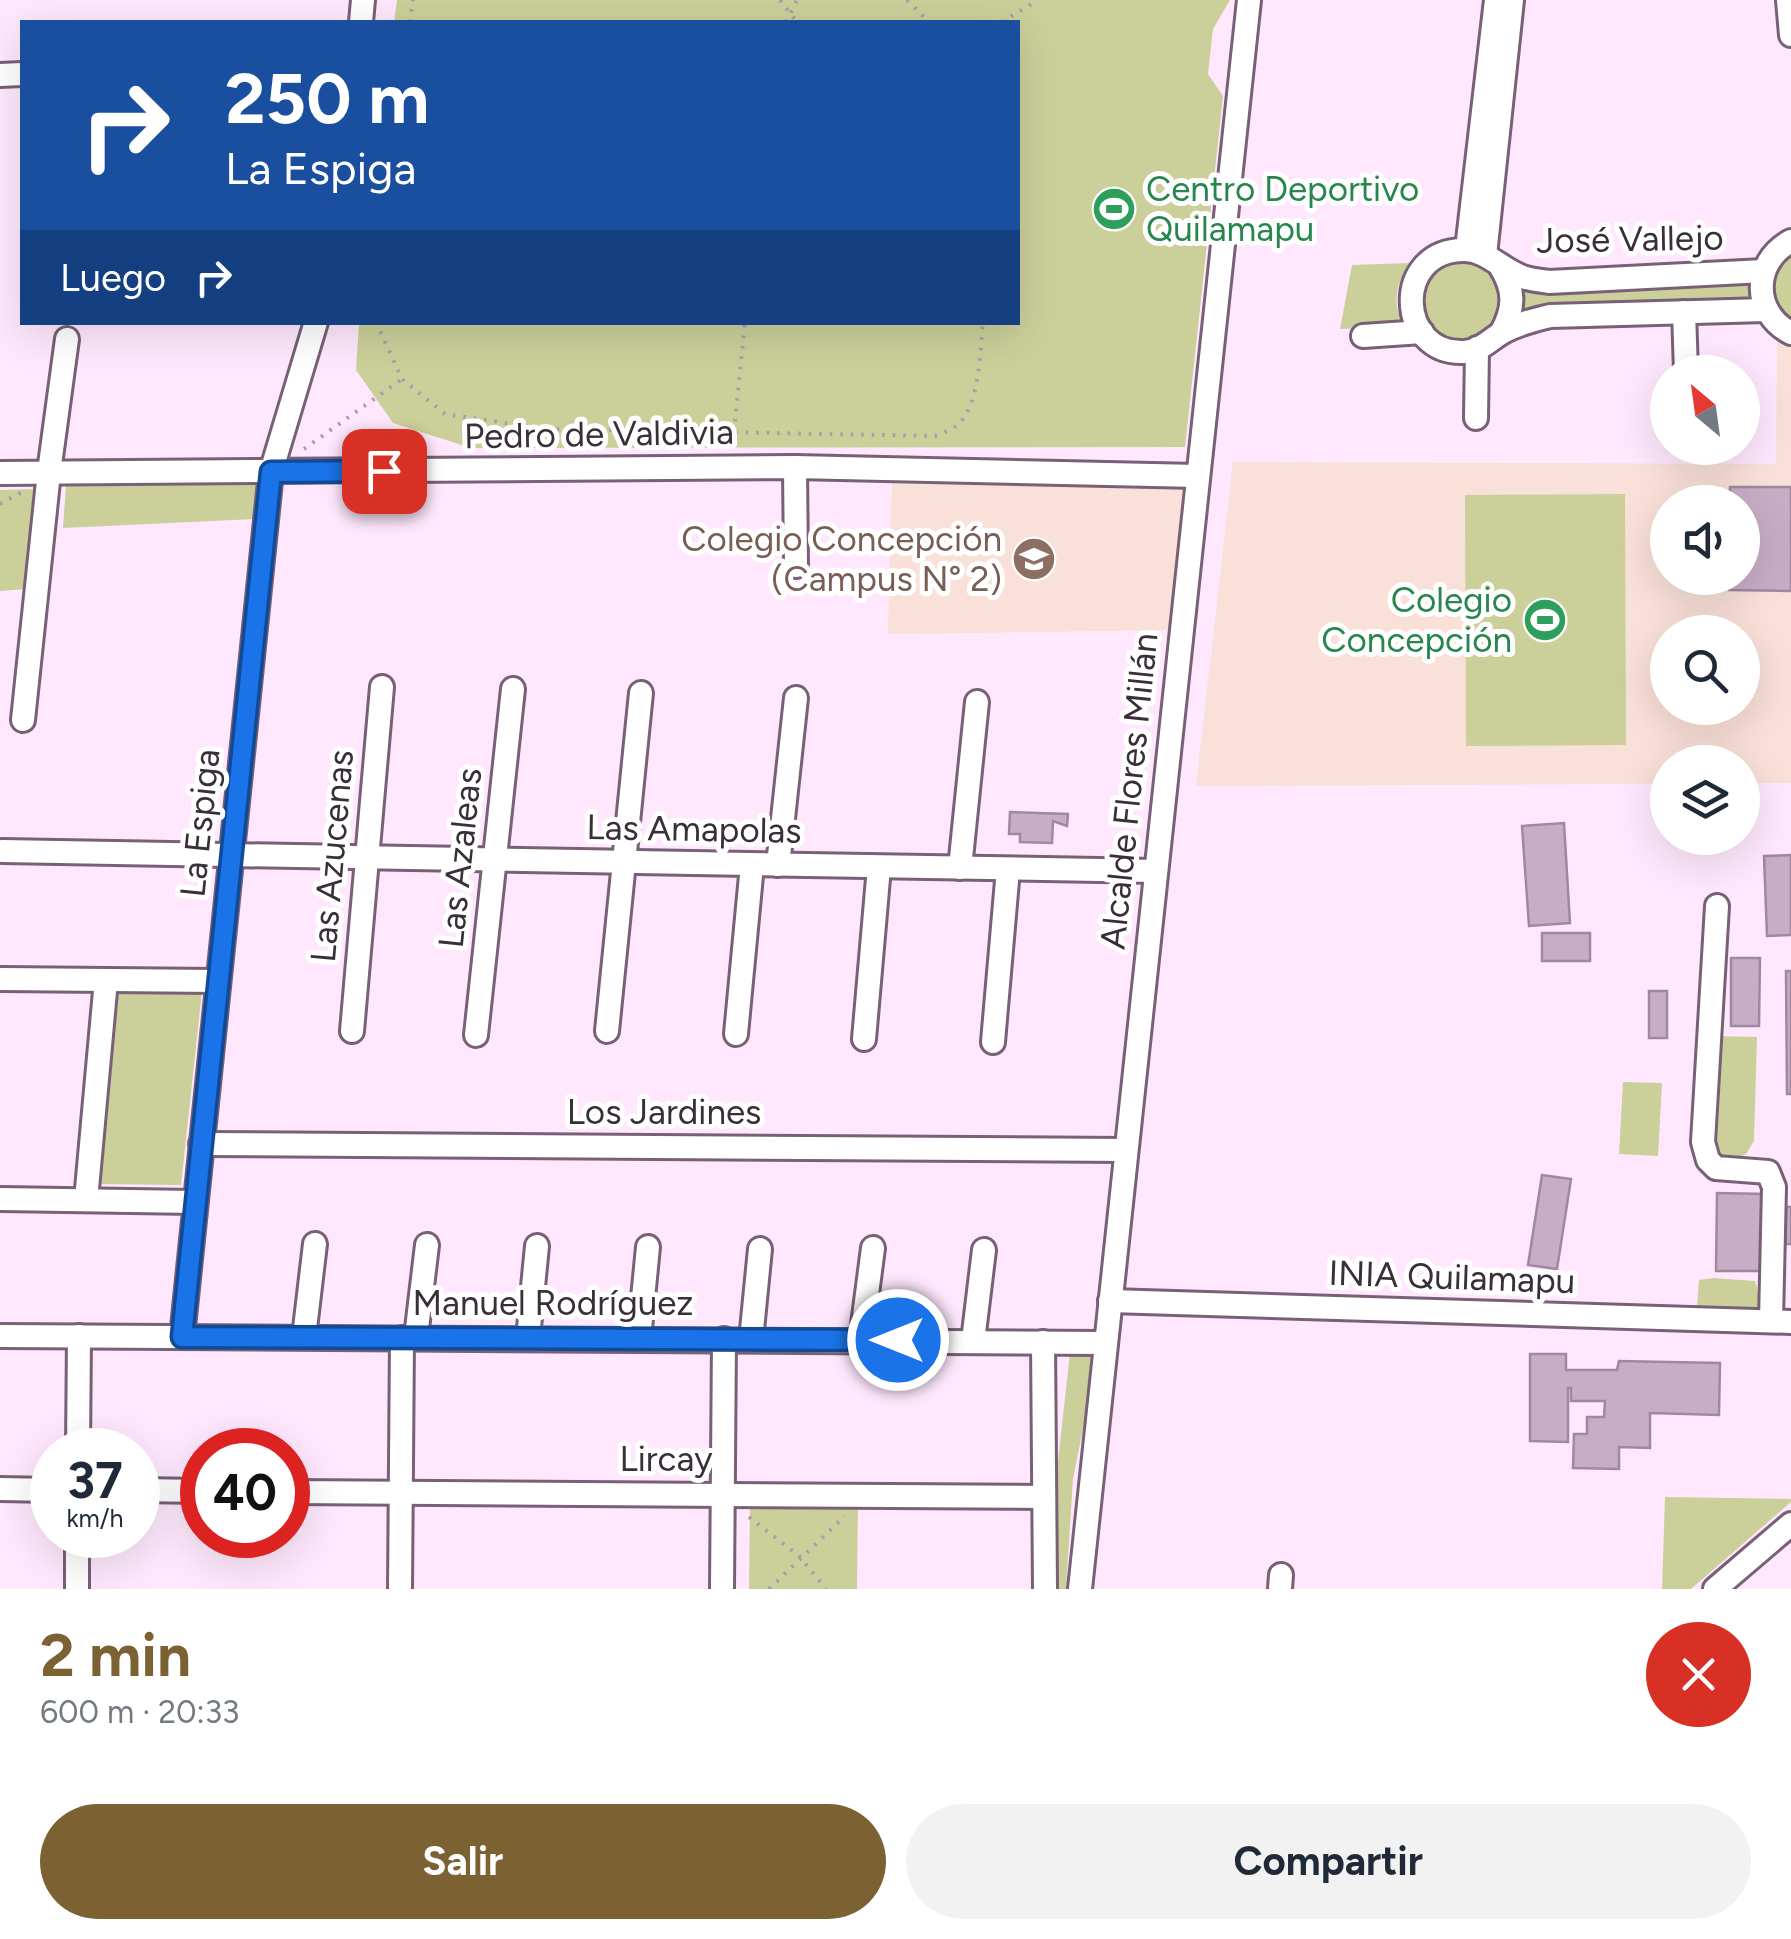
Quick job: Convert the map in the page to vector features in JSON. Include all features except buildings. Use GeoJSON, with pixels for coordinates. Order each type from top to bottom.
{"type":"FeatureCollection","features":[{"type":"Feature","properties":{"kind":"street","name":"Alcalde Flores Millán"},"geometry":{"type":"LineString","coordinates":[[1080,1589],[1249,0]]}},
{"type":"Feature","properties":{"kind":"street"},"geometry":{"type":"LineString","coordinates":[[1484,257],[1496,0]]}},
{"type":"Feature","properties":{"kind":"street"},"geometry":{"type":"LineString","coordinates":[[1484,257],[1512,0]]}},
{"type":"Feature","properties":{"kind":"street"},"geometry":{"type":"LineString","coordinates":[[1788,0],[1791,36]]}},
{"type":"Feature","properties":{"kind":"street","name":"José Vallejo"},"geometry":{"type":"LineString","coordinates":[[1766,310],[1761,290],[1764,271],[1771,257],[1791,241]]}},
{"type":"Feature","properties":{"kind":"street"},"geometry":{"type":"LineString","coordinates":[[1484,257],[1446,252],[1428,262],[1415,278],[1410,299],[1414,320],[1422,332],[1444,348],[1464,352],[1526,322],[1550,316],[1766,310],[1774,322],[1791,333]]}},
{"type":"Feature","properties":{"kind":"street","name":"José Vallejo"},"geometry":{"type":"LineString","coordinates":[[1484,257],[1524,278],[1549,282],[1764,271]]}},
{"type":"Feature","properties":{"kind":"street","name":"José Vallejo"},"geometry":{"type":"LineString","coordinates":[[1484,257],[1509,281],[1513,299],[1502,333]]}},
{"type":"Feature","properties":{"kind":"street"},"geometry":{"type":"LineString","coordinates":[[1684,312],[1685,355]]}},
{"type":"Feature","properties":{"kind":"street","name":"La Espiga"},"geometry":{"type":"LineString","coordinates":[[182,1337],[271,472],[315,325]]}},
{"type":"Feature","properties":{"kind":"street"},"geometry":{"type":"LineString","coordinates":[[1363,336],[1422,332]]}},
{"type":"Feature","properties":{"kind":"street"},"geometry":{"type":"LineString","coordinates":[[23,720],[67,339]]}},
{"type":"Feature","properties":{"kind":"street"},"geometry":{"type":"LineString","coordinates":[[1476,418],[1477,348]]}},
{"type":"Feature","properties":{"kind":"street","name":"Pedro de Valdivia"},"geometry":{"type":"LineString","coordinates":[[0,473],[796,467],[1198,476]]}},
{"type":"Feature","properties":{"kind":"street"},"geometry":{"type":"LineString","coordinates":[[796,467],[796,566]]}},
{"type":"Feature","properties":{"kind":"street","name":"Las Azucenas"},"geometry":{"type":"LineString","coordinates":[[352,1031],[382,687]]}},
{"type":"Feature","properties":{"kind":"street","name":"Las Azaleas"},"geometry":{"type":"LineString","coordinates":[[476,1035],[513,689]]}},
{"type":"Feature","properties":{"kind":"street"},"geometry":{"type":"LineString","coordinates":[[607,1031],[641,693]]}},
{"type":"Feature","properties":{"kind":"street"},"geometry":{"type":"LineString","coordinates":[[778,865],[796,698]]}},
{"type":"Feature","properties":{"kind":"street"},"geometry":{"type":"LineString","coordinates":[[960,868],[977,702]]}},
{"type":"Feature","properties":{"kind":"street","name":"Las Amapolas"},"geometry":{"type":"LineString","coordinates":[[2,853],[1156,871]]}},
{"type":"Feature","properties":{"kind":"street"},"geometry":{"type":"LineString","coordinates":[[736,1034],[752,865]]}},
{"type":"Feature","properties":{"kind":"street"},"geometry":{"type":"LineString","coordinates":[[864,1039],[879,867]]}},
{"type":"Feature","properties":{"kind":"street"},"geometry":{"type":"LineString","coordinates":[[993,1042],[1008,869]]}},
{"type":"Feature","properties":{"kind":"street"},"geometry":{"type":"LineString","coordinates":[[1717,906],[1703,1142],[1708,1160],[1716,1168],[1768,1172],[1774,1187],[1781,1322]]}},
{"type":"Feature","properties":{"kind":"street"},"geometry":{"type":"LineString","coordinates":[[0,979],[218,981]]}},
{"type":"Feature","properties":{"kind":"street"},"geometry":{"type":"LineString","coordinates":[[86,1200],[106,980]]}},
{"type":"Feature","properties":{"kind":"street","name":"Los Jardines"},"geometry":{"type":"LineString","coordinates":[[202,1144],[1126,1150]]}},
{"type":"Feature","properties":{"kind":"street"},"geometry":{"type":"LineString","coordinates":[[0,1199],[196,1202]]}},
{"type":"Feature","properties":{"kind":"street"},"geometry":{"type":"LineString","coordinates":[[304,1337],[314,1244]]}},
{"type":"Feature","properties":{"kind":"street"},"geometry":{"type":"LineString","coordinates":[[400,1589],[409,1338],[427,1245]]}},
{"type":"Feature","properties":{"kind":"street"},"geometry":{"type":"LineString","coordinates":[[528,1338],[537,1246]]}},
{"type":"Feature","properties":{"kind":"street"},"geometry":{"type":"LineString","coordinates":[[639,1339],[648,1247]]}},
{"type":"Feature","properties":{"kind":"street"},"geometry":{"type":"LineString","coordinates":[[861,1340],[873,1248]]}},
{"type":"Feature","properties":{"kind":"street"},"geometry":{"type":"LineString","coordinates":[[751,1340],[760,1249]]}},
{"type":"Feature","properties":{"kind":"street"},"geometry":{"type":"LineString","coordinates":[[973,1341],[984,1250]]}},
{"type":"Feature","properties":{"kind":"street","name":"INIA Quilamapu"},"geometry":{"type":"LineString","coordinates":[[1110,1301],[1781,1322]]}},
{"type":"Feature","properties":{"kind":"street","name":"Manuel Rodríguez"},"geometry":{"type":"LineString","coordinates":[[0,1336],[1106,1343]]}},
{"type":"Feature","properties":{"kind":"street"},"geometry":{"type":"LineString","coordinates":[[78,1336],[78,1428]]}},
{"type":"Feature","properties":{"kind":"street"},"geometry":{"type":"LineString","coordinates":[[722,1589],[724,1340]]}},
{"type":"Feature","properties":{"kind":"street"},"geometry":{"type":"LineString","coordinates":[[1042,1342],[1045,1589]]}},
{"type":"Feature","properties":{"kind":"street"},"geometry":{"type":"LineString","coordinates":[[0,1489],[30,1490]]}},
{"type":"Feature","properties":{"kind":"street","name":"Lircay"},"geometry":{"type":"LineString","coordinates":[[310,1492],[1044,1497]]}},
{"type":"Feature","properties":{"kind":"street"},"geometry":{"type":"LineString","coordinates":[[1715,1589],[1791,1524]]}},
{"type":"Feature","properties":{"kind":"street"},"geometry":{"type":"LineString","coordinates":[[76,1589],[77,1558]]}},
{"type":"Feature","properties":{"kind":"path"},"geometry":{"type":"LineString","coordinates":[[780,0],[795,20]]}},
{"type":"Feature","properties":{"kind":"path"},"geometry":{"type":"LineString","coordinates":[[787,20],[797,0]]}},
{"type":"Feature","properties":{"kind":"path"},"geometry":{"type":"LineString","coordinates":[[907,0],[927,20]]}},
{"type":"Feature","properties":{"kind":"path"},"geometry":{"type":"LineString","coordinates":[[1005,20],[1038,0]]}},
{"type":"Feature","properties":{"kind":"path"},"geometry":{"type":"LineString","coordinates":[[377,325],[402,380],[445,414],[548,430],[935,436],[957,426],[968,410],[976,386],[983,325]]}},
{"type":"Feature","properties":{"kind":"path"},"geometry":{"type":"LineString","coordinates":[[734,432],[745,325]]}},
{"type":"Feature","properties":{"kind":"path"},"geometry":{"type":"LineString","coordinates":[[302,451],[402,380]]}},
{"type":"Feature","properties":{"kind":"path"},"geometry":{"type":"LineString","coordinates":[[722,1495],[800,1557],[826,1589]]}},
{"type":"Feature","properties":{"kind":"path"},"geometry":{"type":"LineString","coordinates":[[768,1589],[868,1496]]}},
{"type":"Feature","properties":{"kind":"shaded area","name":"Colegio Concepción"},"geometry":{"type":"Polygon","coordinates":[[[1777,341],[1791,346],[1791,783],[1760,783],[1760,745],[1650,745],[1650,784],[1196,786],[1233,462],[1776,464],[1777,341]]]}},
{"type":"Feature","properties":{"kind":"shaded area","name":"Colegio Concepción (Campus N° 2)"},"geometry":{"type":"Polygon","coordinates":[[[892,482],[1184,487],[1171,630],[888,634],[892,482]]]}},
{"type":"Feature","properties":{"kind":"green space","name":"Centro Deportivo Quilamapu"},"geometry":{"type":"Polygon","coordinates":[[[397,0],[1230,0],[1213,29],[1208,74],[1223,96],[1185,447],[471,448],[393,423],[356,370],[359,325],[1020,325],[1020,20],[394,20],[397,0]]]}},
{"type":"Feature","properties":{"kind":"green space"},"geometry":{"type":"Polygon","coordinates":[[[1791,248],[1791,328],[1769,306],[1770,269],[1791,248]]]}},
{"type":"Feature","properties":{"kind":"green space"},"geometry":{"type":"Polygon","coordinates":[[[1468,254],[1500,274],[1506,311],[1483,340],[1446,343],[1419,317],[1421,289],[1433,267],[1468,254]]]}},
{"type":"Feature","properties":{"kind":"green space"},"geometry":{"type":"Polygon","coordinates":[[[1411,263],[1397,294],[1398,310],[1406,326],[1340,329],[1352,265],[1411,263]]]}},
{"type":"Feature","properties":{"kind":"green space"},"geometry":{"type":"Polygon","coordinates":[[[1509,272],[1761,274],[1762,303],[1509,322],[1509,272]]]}},
{"type":"Feature","properties":{"kind":"green space"},"geometry":{"type":"Polygon","coordinates":[[[261,480],[255,519],[63,528],[66,486],[261,480]]]}},
{"type":"Feature","properties":{"kind":"green space"},"geometry":{"type":"Polygon","coordinates":[[[39,489],[27,589],[0,591],[0,490],[39,489]]]}},
{"type":"Feature","properties":{"kind":"green space","name":"Colegio Concepción"},"geometry":{"type":"Polygon","coordinates":[[[1625,494],[1626,745],[1466,746],[1465,495],[1625,494]]]}},
{"type":"Feature","properties":{"kind":"green space"},"geometry":{"type":"Polygon","coordinates":[[[114,989],[202,991],[181,1185],[92,1184],[114,989]]]}},
{"type":"Feature","properties":{"kind":"green space"},"geometry":{"type":"Polygon","coordinates":[[[1715,1036],[1757,1037],[1754,1141],[1746,1154],[1732,1161],[1719,1158],[1711,1142],[1715,1036]]]}},
{"type":"Feature","properties":{"kind":"green space"},"geometry":{"type":"Polygon","coordinates":[[[1623,1082],[1662,1083],[1658,1156],[1619,1154],[1623,1082]]]}},
{"type":"Feature","properties":{"kind":"green space"},"geometry":{"type":"Polygon","coordinates":[[[1699,1280],[1755,1281],[1762,1305],[1756,1313],[1697,1308],[1699,1280]]]}},
{"type":"Feature","properties":{"kind":"green space"},"geometry":{"type":"Polygon","coordinates":[[[1070,1352],[1098,1352],[1073,1479],[1066,1589],[1053,1589],[1056,1480],[1070,1352]]]}},
{"type":"Feature","properties":{"kind":"green space"},"geometry":{"type":"Polygon","coordinates":[[[1665,1497],[1791,1502],[1691,1589],[1662,1589],[1665,1497]]]}},
{"type":"Feature","properties":{"kind":"green space"},"geometry":{"type":"Polygon","coordinates":[[[750,1501],[858,1502],[857,1589],[749,1589],[750,1501]]]}},
{"type":"Feature","properties":{"kind":"place","name":"Centro Deportivo Quilamapu"},"geometry":{"type":"Point","coordinates":[1114,209]}},
{"type":"Feature","properties":{"kind":"place","name":"Colegio Concepción (Campus N° 2)"},"geometry":{"type":"Point","coordinates":[1034,559]}},
{"type":"Feature","properties":{"kind":"place","name":"Colegio Concepción"},"geometry":{"type":"Point","coordinates":[1545,620]}},
{"type":"Feature","properties":{"kind":"route"},"geometry":{"type":"LineString","coordinates":[[384,471],[271,472],[182,1337],[898,1340]]}}]}
